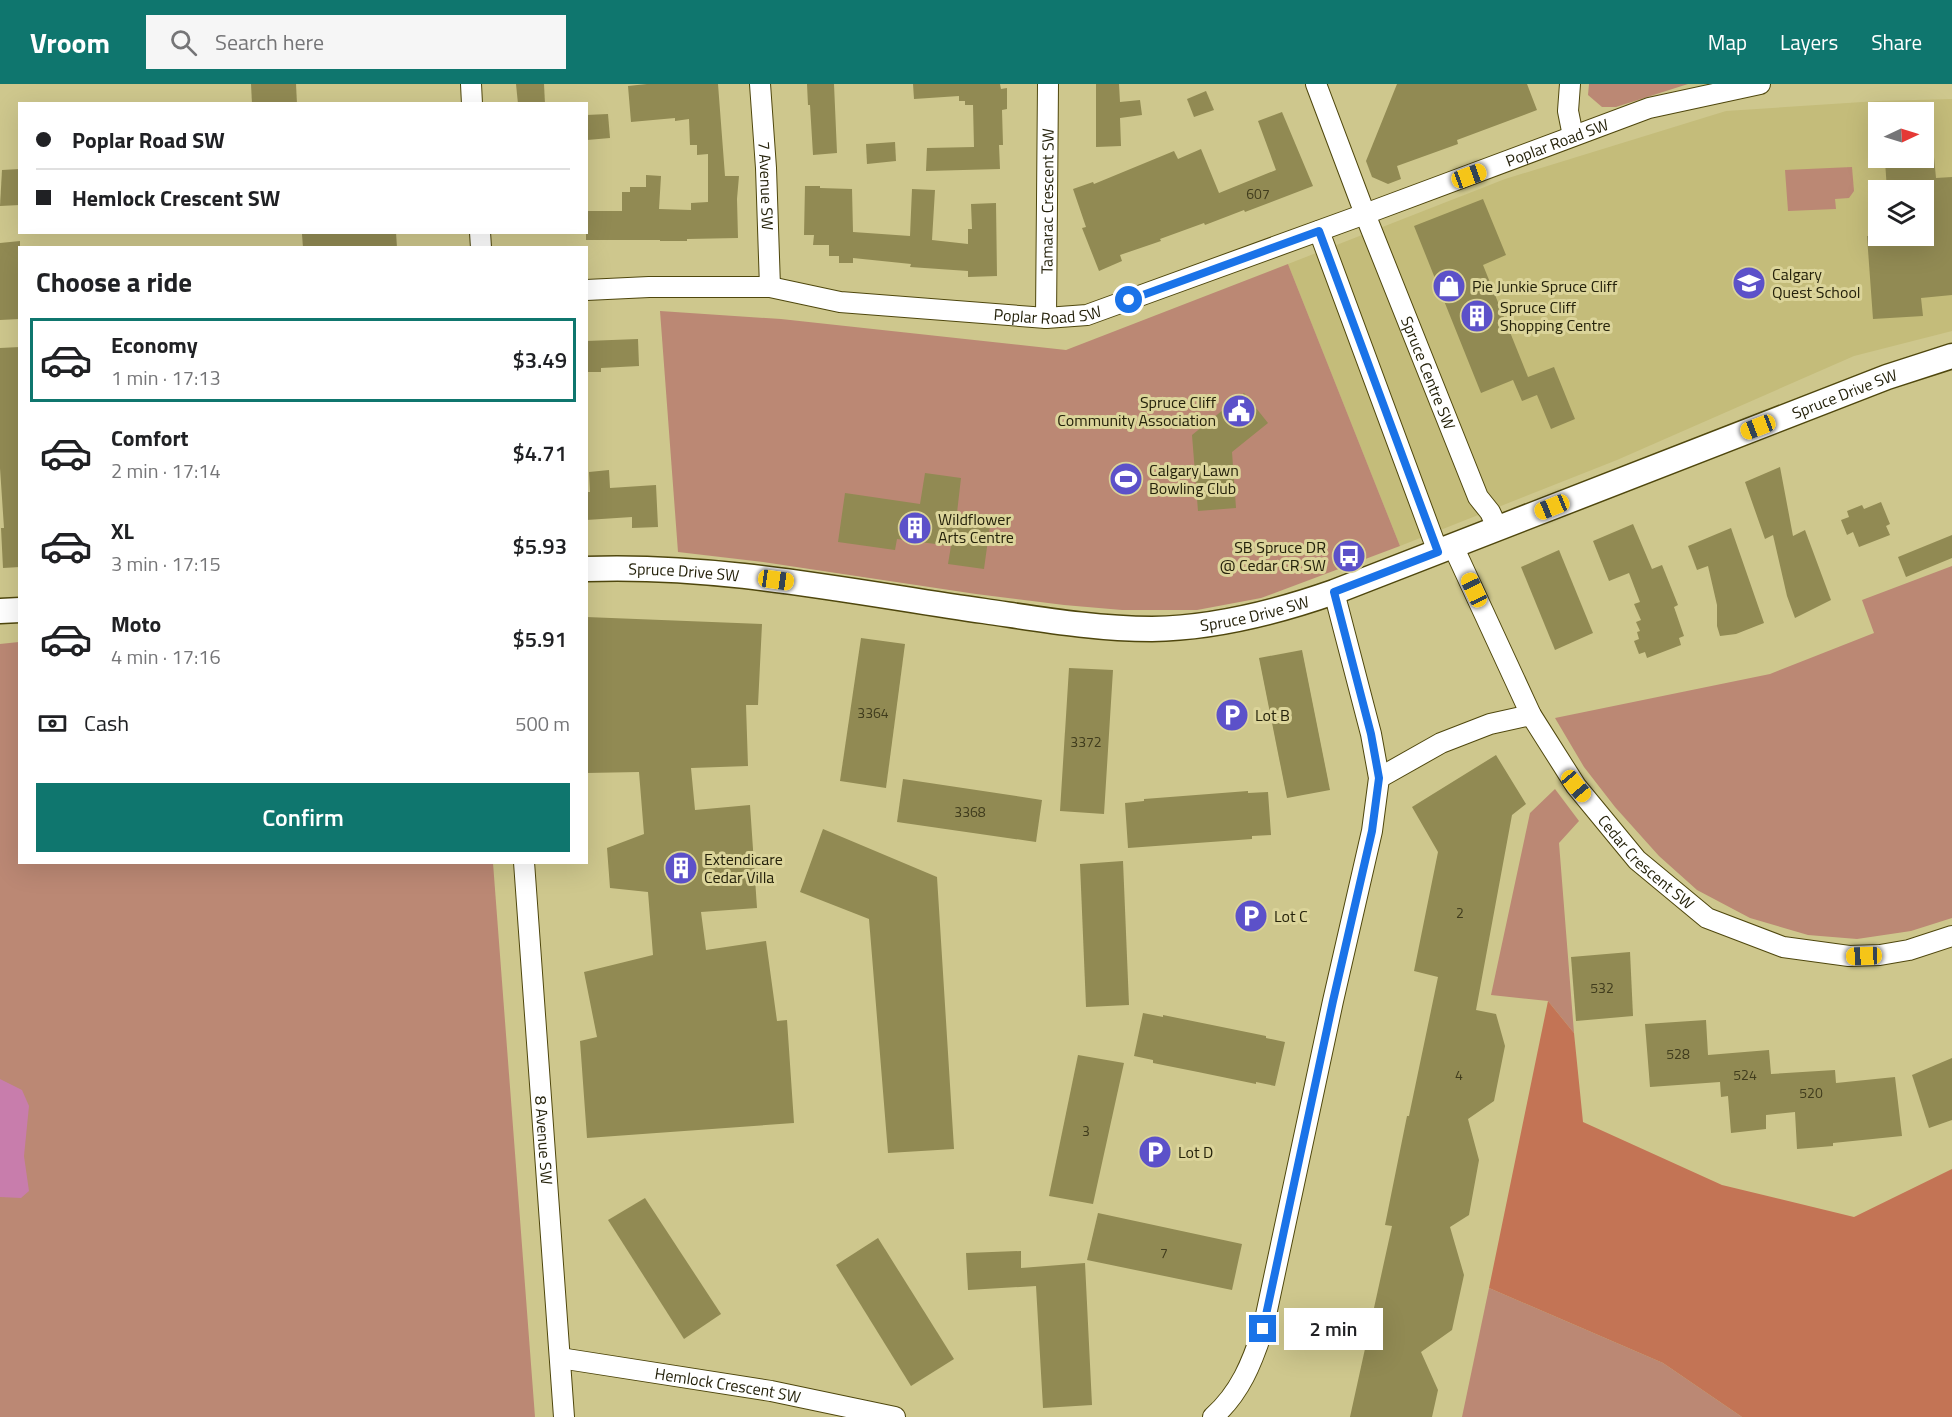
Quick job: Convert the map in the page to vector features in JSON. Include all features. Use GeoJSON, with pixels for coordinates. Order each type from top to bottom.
{"type":"FeatureCollection","features":[{"type":"Feature","properties":{"kind":"street"},"geometry":{"type":"LineString","coordinates":[[471,84],[472,102]]}},
{"type":"Feature","properties":{"kind":"street","name":"7 Avenue SW"},"geometry":{"type":"LineString","coordinates":[[760,84],[766,168],[770,287]]}},
{"type":"Feature","properties":{"kind":"street","name":"Tamarac Crescent SW"},"geometry":{"type":"LineString","coordinates":[[1046,318],[1048,84]]}},
{"type":"Feature","properties":{"kind":"street"},"geometry":{"type":"LineString","coordinates":[[1316,84],[1365,214]]}},
{"type":"Feature","properties":{"kind":"street"},"geometry":{"type":"LineString","coordinates":[[1570,84],[1568,111],[1573,136]]}},
{"type":"Feature","properties":{"kind":"street","name":"Poplar Road SW"},"geometry":{"type":"LineString","coordinates":[[588,290],[649,287],[770,287],[840,302],[1046,318],[1087,315],[1649,108],[1760,84]]}},
{"type":"Feature","properties":{"kind":"street","name":"Spruce Centre SW"},"geometry":{"type":"LineString","coordinates":[[1365,214],[1478,497],[1490,512],[1497,529]]}},
{"type":"Feature","properties":{"kind":"street"},"geometry":{"type":"LineString","coordinates":[[1319,231],[1446,549]]}},
{"type":"Feature","properties":{"kind":"street","name":"Spruce Drive SW"},"geometry":{"type":"LineString","coordinates":[[588,569],[669,568],[753,576],[1034,619],[1101,626],[1152,629],[1216,623],[1295,605],[1334,592],[1877,381],[1952,356]]}},
{"type":"Feature","properties":{"kind":"street","name":"Cedar Crescent SW"},"geometry":{"type":"LineString","coordinates":[[1446,549],[1531,715],[1576,786],[1637,860],[1707,918],[1783,947],[1849,956],[1880,955],[1909,950],[1952,936]]}},
{"type":"Feature","properties":{"kind":"street"},"geometry":{"type":"LineString","coordinates":[[1213,1417],[1242,1383],[1253,1360],[1263,1329],[1372,831],[1379,778],[1371,734],[1334,592]]}},
{"type":"Feature","properties":{"kind":"street"},"geometry":{"type":"LineString","coordinates":[[0,611],[18,610]]}},
{"type":"Feature","properties":{"kind":"street"},"geometry":{"type":"LineString","coordinates":[[1379,778],[1441,743],[1490,724],[1531,715]]}},
{"type":"Feature","properties":{"kind":"street","name":"8 Avenue SW"},"geometry":{"type":"LineString","coordinates":[[524,864],[564,1417]]}},
{"type":"Feature","properties":{"kind":"street","name":"Hemlock Crescent SW"},"geometry":{"type":"LineString","coordinates":[[560,1358],[771,1391],[895,1417]]}},
{"type":"Feature","properties":{"kind":"shaded area"},"geometry":{"type":"Polygon","coordinates":[[[1589,84],[1688,84],[1616,107],[1602,107],[1588,95],[1589,84]]]}},
{"type":"Feature","properties":{"kind":"shaded area"},"geometry":{"type":"Polygon","coordinates":[[[1952,99],[1952,331],[1854,356],[1617,460],[1400,546],[1288,264],[1505,179],[1726,111],[1878,101],[1952,99]]]}},
{"type":"Feature","properties":{"kind":"shaded area"},"geometry":{"type":"Polygon","coordinates":[[[1852,167],[1854,191],[1849,198],[1835,199],[1836,209],[1788,211],[1785,170],[1852,167]]]}},
{"type":"Feature","properties":{"kind":"shaded area"},"geometry":{"type":"Polygon","coordinates":[[[1288,264],[1400,546],[1261,598],[1197,610],[1122,610],[1064,605],[678,552],[660,311],[781,319],[1066,350],[1288,264]]]}},
{"type":"Feature","properties":{"kind":"shaded area"},"geometry":{"type":"Polygon","coordinates":[[[1952,566],[1952,918],[1911,931],[1857,939],[1808,935],[1750,918],[1697,890],[1659,856],[1615,807],[1584,767],[1555,718],[1770,674],[1874,633],[1862,600],[1952,566]]]}},
{"type":"Feature","properties":{"kind":"shaded area"},"geometry":{"type":"Polygon","coordinates":[[[18,642],[18,864],[493,864],[535,1417],[0,1417],[0,644],[18,642]]]}},
{"type":"Feature","properties":{"kind":"shaded area"},"geometry":{"type":"Polygon","coordinates":[[[1555,789],[1579,821],[1559,843],[1574,1033],[1548,1001],[1491,995],[1530,813],[1555,789]]]}},
{"type":"Feature","properties":{"kind":"shaded area"},"geometry":{"type":"Polygon","coordinates":[[[1548,1001],[1574,1033],[1583,1122],[1722,1185],[1854,1217],[1952,1169],[1952,1417],[1742,1417],[1663,1363],[1489,1288],[1548,1001]]]}},
{"type":"Feature","properties":{"kind":"shaded area"},"geometry":{"type":"Polygon","coordinates":[[[0,1079],[22,1090],[29,1106],[24,1156],[29,1191],[21,1198],[0,1197],[0,1079]]]}},
{"type":"Feature","properties":{"kind":"shaded area"},"geometry":{"type":"Polygon","coordinates":[[[1489,1288],[1663,1363],[1742,1417],[1462,1417],[1489,1288]]]}},
{"type":"Feature","properties":{"kind":"building"},"geometry":{"type":"Polygon","coordinates":[[[251,84],[296,84],[297,102],[252,102],[251,84]]]}},
{"type":"Feature","properties":{"kind":"building"},"geometry":{"type":"Polygon","coordinates":[[[516,84],[544,84],[545,102],[518,102],[516,84]]]}},
{"type":"Feature","properties":{"kind":"building"},"geometry":{"type":"Polygon","coordinates":[[[718,84],[725,176],[739,176],[738,238],[687,239],[687,241],[586,240],[588,211],[622,211],[622,192],[630,192],[630,187],[646,187],[646,175],[661,176],[659,209],[691,210],[691,203],[708,202],[708,154],[697,155],[697,145],[690,145],[689,119],[631,122],[628,86],[718,84]]]}},
{"type":"Feature","properties":{"kind":"building"},"geometry":{"type":"Polygon","coordinates":[[[807,84],[834,84],[837,153],[813,155],[807,84]]]}},
{"type":"Feature","properties":{"kind":"building"},"geometry":{"type":"Polygon","coordinates":[[[913,84],[1000,84],[1001,89],[1007,88],[1007,109],[1002,110],[1003,145],[999,145],[1000,169],[926,171],[927,148],[974,147],[973,105],[965,105],[965,101],[959,101],[959,96],[914,99],[913,84]]]}},
{"type":"Feature","properties":{"kind":"building"},"geometry":{"type":"Polygon","coordinates":[[[1096,84],[1119,84],[1120,102],[1140,100],[1142,115],[1120,118],[1121,146],[1096,147],[1096,84]]]}},
{"type":"Feature","properties":{"kind":"building"},"geometry":{"type":"Polygon","coordinates":[[[1397,84],[1527,84],[1537,110],[1457,140],[1458,144],[1397,166],[1401,179],[1388,184],[1372,177],[1366,161],[1397,84]]]}},
{"type":"Feature","properties":{"kind":"building"},"geometry":{"type":"Polygon","coordinates":[[[1206,91],[1214,110],[1194,117],[1187,99],[1206,91]]]}},
{"type":"Feature","properties":{"kind":"building"},"geometry":{"type":"Polygon","coordinates":[[[1282,112],[1313,186],[1245,212],[1244,210],[1160,239],[1161,241],[1120,255],[1122,261],[1099,271],[1082,228],[1086,227],[1073,189],[1093,182],[1094,184],[1174,151],[1178,159],[1201,149],[1219,193],[1276,170],[1258,121],[1282,112]]]}},
{"type":"Feature","properties":{"kind":"building"},"geometry":{"type":"Polygon","coordinates":[[[608,114],[610,138],[588,140],[588,115],[608,114]]]}},
{"type":"Feature","properties":{"kind":"building"},"geometry":{"type":"Polygon","coordinates":[[[895,142],[896,161],[867,164],[866,144],[895,142]]]}},
{"type":"Feature","properties":{"kind":"building"},"geometry":{"type":"Polygon","coordinates":[[[1934,157],[1936,178],[1952,177],[1952,295],[1921,298],[1923,316],[1873,319],[1867,236],[1868,246],[1934,246],[1934,180],[1886,180],[1885,168],[1934,168],[1934,157]]]}},
{"type":"Feature","properties":{"kind":"building"},"geometry":{"type":"Polygon","coordinates":[[[18,169],[18,205],[0,206],[2,170],[18,169]]]}},
{"type":"Feature","properties":{"kind":"building"},"geometry":{"type":"Polygon","coordinates":[[[805,186],[852,189],[853,232],[910,236],[912,189],[935,190],[932,240],[968,244],[968,229],[972,229],[971,204],[996,203],[997,276],[968,277],[968,271],[910,267],[911,264],[853,258],[853,263],[839,263],[839,256],[829,256],[829,245],[813,245],[814,235],[804,235],[805,186]]]}},
{"type":"Feature","properties":{"kind":"building","name":"Spruce Cliff Shopping Centre"},"geometry":{"type":"Polygon","coordinates":[[[1483,199],[1506,255],[1483,265],[1528,377],[1554,367],[1575,419],[1551,429],[1537,395],[1522,401],[1513,380],[1481,393],[1414,226],[1483,199]]]}},
{"type":"Feature","properties":{"kind":"building"},"geometry":{"type":"Polygon","coordinates":[[[302,234],[396,234],[397,246],[303,246],[302,234]]]}},
{"type":"Feature","properties":{"kind":"building"},"geometry":{"type":"Polygon","coordinates":[[[20,241],[20,246],[18,246],[18,319],[0,320],[0,243],[20,241]]]}},
{"type":"Feature","properties":{"kind":"building"},"geometry":{"type":"Polygon","coordinates":[[[638,339],[639,366],[601,368],[601,372],[588,372],[588,341],[638,339]]]}},
{"type":"Feature","properties":{"kind":"building"},"geometry":{"type":"Polygon","coordinates":[[[18,347],[18,567],[3,568],[1,528],[4,528],[0,468],[0,348],[18,347]]]}},
{"type":"Feature","properties":{"kind":"building"},"geometry":{"type":"Polygon","coordinates":[[[1244,393],[1268,423],[1232,452],[1236,508],[1198,511],[1192,435],[1244,393]]]}},
{"type":"Feature","properties":{"kind":"building"},"geometry":{"type":"Polygon","coordinates":[[[1780,467],[1793,536],[1805,530],[1831,600],[1795,618],[1787,596],[1773,535],[1765,539],[1745,482],[1780,467]]]}},
{"type":"Feature","properties":{"kind":"building"},"geometry":{"type":"Polygon","coordinates":[[[609,470],[610,488],[656,485],[658,527],[632,528],[632,517],[588,520],[589,472],[609,470]]]}},
{"type":"Feature","properties":{"kind":"building","name":"Wildflower Arts Centre"},"geometry":{"type":"Polygon","coordinates":[[[925,473],[961,478],[957,513],[991,518],[984,569],[948,564],[951,546],[897,539],[895,550],[838,542],[845,493],[920,504],[925,473]]]}},
{"type":"Feature","properties":{"kind":"building"},"geometry":{"type":"Polygon","coordinates":[[[1881,502],[1890,524],[1886,526],[1890,535],[1859,547],[1853,532],[1847,535],[1841,520],[1849,517],[1847,511],[1862,505],[1864,509],[1881,502]]]}},
{"type":"Feature","properties":{"kind":"building"},"geometry":{"type":"Polygon","coordinates":[[[1633,524],[1652,569],[1662,565],[1678,605],[1674,607],[1684,636],[1679,638],[1681,645],[1647,658],[1645,652],[1639,654],[1634,641],[1639,639],[1637,632],[1640,631],[1636,622],[1641,620],[1634,604],[1640,602],[1629,573],[1609,581],[1593,541],[1633,524]]]}},
{"type":"Feature","properties":{"kind":"building"},"geometry":{"type":"Polygon","coordinates":[[[1731,528],[1764,623],[1736,634],[1720,636],[1717,626],[1717,605],[1708,566],[1697,570],[1688,546],[1731,528]]]}},
{"type":"Feature","properties":{"kind":"building"},"geometry":{"type":"Polygon","coordinates":[[[1952,535],[1952,558],[1906,577],[1898,557],[1952,535]]]}},
{"type":"Feature","properties":{"kind":"building"},"geometry":{"type":"Polygon","coordinates":[[[1559,550],[1593,633],[1555,650],[1521,567],[1559,550]]]}},
{"type":"Feature","properties":{"kind":"building","name":"Extendicare Cedar Villa"},"geometry":{"type":"Polygon","coordinates":[[[588,617],[762,624],[758,705],[746,705],[748,766],[691,768],[695,810],[750,805],[757,908],[701,912],[706,950],[766,941],[777,1021],[787,1020],[794,1123],[587,1138],[580,1041],[597,1037],[584,972],[653,955],[648,892],[610,888],[607,848],[644,834],[639,772],[588,773],[588,617]]]}},
{"type":"Feature","properties":{"kind":"building"},"geometry":{"type":"Polygon","coordinates":[[[861,638],[905,644],[886,788],[840,781],[861,638]]]}},
{"type":"Feature","properties":{"kind":"building"},"geometry":{"type":"Polygon","coordinates":[[[1302,650],[1330,790],[1287,798],[1259,658],[1302,650]]]}},
{"type":"Feature","properties":{"kind":"building"},"geometry":{"type":"Polygon","coordinates":[[[1069,668],[1113,670],[1104,814],[1060,811],[1069,668]]]}},
{"type":"Feature","properties":{"kind":"building"},"geometry":{"type":"Polygon","coordinates":[[[1496,755],[1526,804],[1512,815],[1476,1010],[1496,1014],[1505,1046],[1494,1101],[1468,1119],[1479,1160],[1469,1215],[1450,1227],[1464,1275],[1452,1330],[1421,1352],[1438,1390],[1432,1417],[1350,1417],[1392,1226],[1385,1225],[1438,977],[1414,971],[1438,852],[1412,807],[1496,755]]]}},
{"type":"Feature","properties":{"kind":"building"},"geometry":{"type":"Polygon","coordinates":[[[903,779],[1042,800],[1036,842],[897,822],[903,779]]]}},
{"type":"Feature","properties":{"kind":"building"},"geometry":{"type":"Polygon","coordinates":[[[1248,791],[1248,793],[1268,792],[1271,835],[1252,836],[1252,839],[1128,848],[1125,803],[1144,801],[1144,799],[1248,791]]]}},
{"type":"Feature","properties":{"kind":"building"},"geometry":{"type":"Polygon","coordinates":[[[823,829],[937,877],[954,1149],[888,1153],[869,919],[800,892],[823,829]]]}},
{"type":"Feature","properties":{"kind":"building"},"geometry":{"type":"Polygon","coordinates":[[[1123,861],[1129,1005],[1086,1007],[1080,864],[1123,861]]]}},
{"type":"Feature","properties":{"kind":"building"},"geometry":{"type":"Polygon","coordinates":[[[1630,952],[1633,1016],[1576,1021],[1571,957],[1630,952]]]}},
{"type":"Feature","properties":{"kind":"building"},"geometry":{"type":"Polygon","coordinates":[[[1143,1013],[1266,1036],[1266,1038],[1285,1042],[1275,1086],[1153,1063],[1153,1060],[1134,1056],[1143,1013]]]}},
{"type":"Feature","properties":{"kind":"building"},"geometry":{"type":"Polygon","coordinates":[[[1706,1020],[1708,1055],[1769,1050],[1771,1074],[1835,1070],[1836,1083],[1895,1077],[1902,1136],[1797,1149],[1795,1112],[1766,1115],[1766,1129],[1731,1133],[1728,1096],[1721,1097],[1720,1082],[1650,1087],[1645,1024],[1706,1020]]]}},
{"type":"Feature","properties":{"kind":"building"},"geometry":{"type":"Polygon","coordinates":[[[1078,1055],[1124,1063],[1093,1204],[1049,1196],[1078,1055]]]}},
{"type":"Feature","properties":{"kind":"building"},"geometry":{"type":"Polygon","coordinates":[[[1952,1058],[1952,1120],[1929,1128],[1912,1075],[1952,1058]]]}},
{"type":"Feature","properties":{"kind":"building"},"geometry":{"type":"Polygon","coordinates":[[[645,1198],[721,1314],[684,1339],[608,1220],[645,1198]]]}},
{"type":"Feature","properties":{"kind":"building"},"geometry":{"type":"Polygon","coordinates":[[[1098,1213],[1242,1244],[1232,1290],[1087,1260],[1098,1213]]]}},
{"type":"Feature","properties":{"kind":"building"},"geometry":{"type":"Polygon","coordinates":[[[878,1238],[954,1359],[911,1386],[836,1265],[878,1238]]]}},
{"type":"Feature","properties":{"kind":"building"},"geometry":{"type":"Polygon","coordinates":[[[1021,1251],[1021,1268],[1085,1263],[1092,1405],[1043,1408],[1036,1286],[968,1290],[966,1253],[1021,1251]]]}},
{"type":"Feature","properties":{"kind":"place","name":"Calgary Quest School"},"geometry":{"type":"Point","coordinates":[1749,283]}},
{"type":"Feature","properties":{"kind":"place","name":"Pie Junkie Spruce Cliff"},"geometry":{"type":"Point","coordinates":[1449,286]}},
{"type":"Feature","properties":{"kind":"place","name":"Spruce Cliff Shopping Centre"},"geometry":{"type":"Point","coordinates":[1477,316]}},
{"type":"Feature","properties":{"kind":"place","name":"Spruce Cliff Community Association"},"geometry":{"type":"Point","coordinates":[1239,411]}},
{"type":"Feature","properties":{"kind":"place","name":"Calgary Lawn Bowling Club"},"geometry":{"type":"Point","coordinates":[1126,479]}},
{"type":"Feature","properties":{"kind":"place","name":"Wildflower Arts Centre"},"geometry":{"type":"Point","coordinates":[915,528]}},
{"type":"Feature","properties":{"kind":"place","name":"SB Spruce DR @ Cedar CR SW"},"geometry":{"type":"Point","coordinates":[1349,556]}},
{"type":"Feature","properties":{"kind":"place","name":"Lot B"},"geometry":{"type":"Point","coordinates":[1232,715]}},
{"type":"Feature","properties":{"kind":"place","name":"Extendicare Cedar Villa"},"geometry":{"type":"Point","coordinates":[681,868]}},
{"type":"Feature","properties":{"kind":"place","name":"Lot C"},"geometry":{"type":"Point","coordinates":[1251,916]}},
{"type":"Feature","properties":{"kind":"place","name":"Lot D"},"geometry":{"type":"Point","coordinates":[1155,1152]}},
{"type":"Feature","properties":{"kind":"route"},"geometry":{"type":"LineString","coordinates":[[1129,300],[1319,231],[1438,552],[1334,592],[1371,734],[1379,778],[1372,831],[1263,1329]]}}]}
